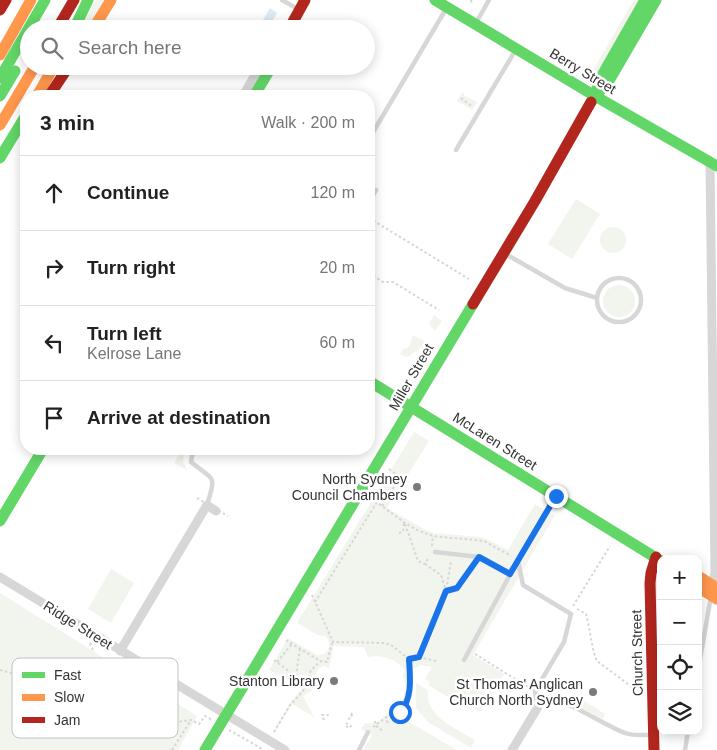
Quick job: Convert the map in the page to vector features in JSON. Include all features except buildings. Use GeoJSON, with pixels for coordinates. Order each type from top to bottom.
{"type":"FeatureCollection","features":[{"type":"Feature","properties":{"kind":"main road"},"geometry":{"type":"LineString","coordinates":[[0,10],[6,0]]}},
{"type":"Feature","properties":{"kind":"main road"},"geometry":{"type":"LineString","coordinates":[[0,55],[31,0]]}},
{"type":"Feature","properties":{"kind":"main road"},"geometry":{"type":"LineString","coordinates":[[33,20],[45,0]]}},
{"type":"Feature","properties":{"kind":"main road"},"geometry":{"type":"LineString","coordinates":[[45,20],[56,0]]}},
{"type":"Feature","properties":{"kind":"main road"},"geometry":{"type":"LineString","coordinates":[[62,20],[74,0]]}},
{"type":"Feature","properties":{"kind":"main road"},"geometry":{"type":"LineString","coordinates":[[78,20],[88,0]]}},
{"type":"Feature","properties":{"kind":"main road"},"geometry":{"type":"LineString","coordinates":[[99,20],[111,0]]}},
{"type":"Feature","properties":{"kind":"main road","name":"Berry Street"},"geometry":{"type":"LineString","coordinates":[[435,0],[713,164]]}},
{"type":"Feature","properties":{"kind":"main road","name":"Miller Street"},"geometry":{"type":"LineString","coordinates":[[595,96],[600,79],[645,0]]}},
{"type":"Feature","properties":{"kind":"main road","name":"Miller Street"},"geometry":{"type":"LineString","coordinates":[[205,750],[595,96],[610,79],[656,0]]}},
{"type":"Feature","properties":{"kind":"main road"},"geometry":{"type":"LineString","coordinates":[[294,20],[302,5]]}},
{"type":"Feature","properties":{"kind":"main road"},"geometry":{"type":"LineString","coordinates":[[0,78],[20,43]]}},
{"type":"Feature","properties":{"kind":"main road"},"geometry":{"type":"LineString","coordinates":[[0,96],[20,63]]}},
{"type":"Feature","properties":{"kind":"main road"},"geometry":{"type":"LineString","coordinates":[[21,90],[30,75]]}},
{"type":"Feature","properties":{"kind":"main road"},"geometry":{"type":"LineString","coordinates":[[40,90],[49,75]]}},
{"type":"Feature","properties":{"kind":"main road"},"geometry":{"type":"LineString","coordinates":[[53,90],[63,75]]}},
{"type":"Feature","properties":{"kind":"main road"},"geometry":{"type":"LineString","coordinates":[[258,90],[267,75]]}},
{"type":"Feature","properties":{"kind":"main road"},"geometry":{"type":"LineString","coordinates":[[0,125],[20,91]]}},
{"type":"Feature","properties":{"kind":"main road"},"geometry":{"type":"LineString","coordinates":[[0,158],[20,125]]}},
{"type":"Feature","properties":{"kind":"main road"},"geometry":{"type":"LineString","coordinates":[[0,169],[20,140]]}},
{"type":"Feature","properties":{"kind":"main road","name":"McLaren Street"},"geometry":{"type":"LineString","coordinates":[[375,385],[657,557]]}},
{"type":"Feature","properties":{"kind":"main road"},"geometry":{"type":"LineString","coordinates":[[0,522],[39,455]]}},
{"type":"Feature","properties":{"kind":"main road","name":"Church Street"},"geometry":{"type":"LineString","coordinates":[[654,750],[650,583],[651,572],[657,563]]}},
{"type":"Feature","properties":{"kind":"main road"},"geometry":{"type":"LineString","coordinates":[[702,580],[714,592]]}},
{"type":"Feature","properties":{"kind":"street"},"geometry":{"type":"LineString","coordinates":[[246,90],[255,75]]}},
{"type":"Feature","properties":{"kind":"street"},"geometry":{"type":"LineString","coordinates":[[713,164],[714,592]]}},
{"type":"Feature","properties":{"kind":"street"},"geometry":{"type":"LineString","coordinates":[[120,651],[207,506],[216,511]]}},
{"type":"Feature","properties":{"kind":"street","name":"Ridge Street"},"geometry":{"type":"LineString","coordinates":[[0,577],[132,658]]}},
{"type":"Feature","properties":{"kind":"street","name":"Ridge Street"},"geometry":{"type":"LineString","coordinates":[[178,686],[285,750]]}},
{"type":"Feature","properties":{"kind":"street"},"geometry":{"type":"LineString","coordinates":[[512,750],[538,706]]}},
{"type":"Feature","properties":{"kind":"lane"},"geometry":{"type":"LineString","coordinates":[[282,0],[302,5]]}},
{"type":"Feature","properties":{"kind":"lane"},"geometry":{"type":"LineString","coordinates":[[475,24],[489,0]]}},
{"type":"Feature","properties":{"kind":"lane"},"geometry":{"type":"LineString","coordinates":[[375,129],[447,8]]}},
{"type":"Feature","properties":{"kind":"lane"},"geometry":{"type":"LineString","coordinates":[[456,150],[516,49]]}},
{"type":"Feature","properties":{"kind":"lane"},"geometry":{"type":"LineString","coordinates":[[503,252],[565,288],[597,298]]}},
{"type":"Feature","properties":{"kind":"lane"},"geometry":{"type":"LineString","coordinates":[[622,277],[630,280],[640,290],[641,305],[634,317],[620,322],[606,318],[600,312],[597,298],[598,291],[608,280],[622,277]]}},
{"type":"Feature","properties":{"kind":"lane"},"geometry":{"type":"LineString","coordinates":[[193,455],[192,462],[209,474],[213,481],[213,488],[207,506]]}},
{"type":"Feature","properties":{"kind":"lane"},"geometry":{"type":"LineString","coordinates":[[464,660],[510,574],[556,496]]}},
{"type":"Feature","properties":{"kind":"lane"},"geometry":{"type":"LineString","coordinates":[[435,552],[479,557],[510,574]]}},
{"type":"Feature","properties":{"kind":"lane"},"geometry":{"type":"LineString","coordinates":[[518,560],[523,584],[571,614],[564,642],[534,691],[538,706]]}},
{"type":"Feature","properties":{"kind":"lane"},"geometry":{"type":"LineString","coordinates":[[702,651],[714,592]]}},
{"type":"Feature","properties":{"kind":"lane"},"geometry":{"type":"LineString","coordinates":[[538,706],[545,699],[552,699],[567,704],[622,732],[654,735]]}},
{"type":"Feature","properties":{"kind":"lane"},"geometry":{"type":"LineString","coordinates":[[361,749],[368,732]]}},
{"type":"Feature","properties":{"kind":"lane"},"geometry":{"type":"LineString","coordinates":[[685,750],[687,735]]}},
{"type":"Feature","properties":{"kind":"path"},"geometry":{"type":"LineString","coordinates":[[471,0],[472,4]]}},
{"type":"Feature","properties":{"kind":"path"},"geometry":{"type":"LineString","coordinates":[[461,98],[480,110]]}},
{"type":"Feature","properties":{"kind":"path"},"geometry":{"type":"LineString","coordinates":[[375,222],[470,279]]}},
{"type":"Feature","properties":{"kind":"path"},"geometry":{"type":"LineString","coordinates":[[375,277],[383,282],[393,282],[439,310]]}},
{"type":"Feature","properties":{"kind":"path"},"geometry":{"type":"LineString","coordinates":[[388,469],[408,482]]}},
{"type":"Feature","properties":{"kind":"path"},"geometry":{"type":"LineString","coordinates":[[382,506],[400,477]]}},
{"type":"Feature","properties":{"kind":"path"},"geometry":{"type":"LineString","coordinates":[[197,498],[228,516]]}},
{"type":"Feature","properties":{"kind":"path"},"geometry":{"type":"LineString","coordinates":[[371,498],[404,523],[417,530],[433,536],[484,541],[518,560]]}},
{"type":"Feature","properties":{"kind":"path"},"geometry":{"type":"LineString","coordinates":[[315,602],[377,502]]}},
{"type":"Feature","properties":{"kind":"path"},"geometry":{"type":"LineString","coordinates":[[399,533],[403,532],[404,523]]}},
{"type":"Feature","properties":{"kind":"path"},"geometry":{"type":"LineString","coordinates":[[404,523],[418,561],[441,575],[446,591]]}},
{"type":"Feature","properties":{"kind":"path"},"geometry":{"type":"LineString","coordinates":[[425,564],[432,552],[433,536]]}},
{"type":"Feature","properties":{"kind":"path"},"geometry":{"type":"LineString","coordinates":[[570,613],[610,546]]}},
{"type":"Feature","properties":{"kind":"path"},"geometry":{"type":"LineString","coordinates":[[419,657],[446,591],[453,554]]}},
{"type":"Feature","properties":{"kind":"path"},"geometry":{"type":"LineString","coordinates":[[446,591],[457,588],[479,557]]}},
{"type":"Feature","properties":{"kind":"path"},"geometry":{"type":"LineString","coordinates":[[286,640],[321,661],[327,662],[333,642],[312,596]]}},
{"type":"Feature","properties":{"kind":"path"},"geometry":{"type":"LineString","coordinates":[[574,606],[586,614],[596,661],[641,694]]}},
{"type":"Feature","properties":{"kind":"path"},"geometry":{"type":"LineString","coordinates":[[333,642],[384,643],[391,645],[409,659],[419,657],[436,661]]}},
{"type":"Feature","properties":{"kind":"path"},"geometry":{"type":"LineString","coordinates":[[277,662],[292,644]]}},
{"type":"Feature","properties":{"kind":"path"},"geometry":{"type":"LineString","coordinates":[[296,676],[300,648]]}},
{"type":"Feature","properties":{"kind":"path"},"geometry":{"type":"LineString","coordinates":[[469,651],[534,691]]}},
{"type":"Feature","properties":{"kind":"path"},"geometry":{"type":"LineString","coordinates":[[399,718],[408,696],[409,659]]}},
{"type":"Feature","properties":{"kind":"path"},"geometry":{"type":"LineString","coordinates":[[274,660],[306,684]]}},
{"type":"Feature","properties":{"kind":"path"},"geometry":{"type":"LineString","coordinates":[[274,732],[290,705],[303,691],[311,670],[321,661]]}},
{"type":"Feature","properties":{"kind":"path"},"geometry":{"type":"LineString","coordinates":[[368,732],[392,713],[398,715],[403,709]]}},
{"type":"Feature","properties":{"kind":"path"},"geometry":{"type":"LineString","coordinates":[[324,720],[322,715],[328,714],[325,716]]}},
{"type":"Feature","properties":{"kind":"path"},"geometry":{"type":"LineString","coordinates":[[178,722],[191,720],[200,724],[204,716],[208,718]]}},
{"type":"Feature","properties":{"kind":"path"},"geometry":{"type":"LineString","coordinates":[[172,750],[191,720]]}},
{"type":"Feature","properties":{"kind":"path"},"geometry":{"type":"LineString","coordinates":[[388,724],[387,721],[390,720]]}},
{"type":"Feature","properties":{"kind":"path"},"geometry":{"type":"LineString","coordinates":[[375,721],[376,726],[383,731]]}},
{"type":"Feature","properties":{"kind":"path"},"geometry":{"type":"LineString","coordinates":[[236,734],[264,750]]}},
{"type":"Feature","properties":{"kind":"shaded area"},"geometry":{"type":"Polygon","coordinates":[[[96,0],[107,0],[94,20],[85,20],[96,0]]]}},
{"type":"Feature","properties":{"kind":"shaded area"},"geometry":{"type":"Polygon","coordinates":[[[634,0],[640,0],[598,73],[593,70],[634,0]]]}},
{"type":"Feature","properties":{"kind":"shaded area"},"geometry":{"type":"Polygon","coordinates":[[[270,8],[277,13],[273,20],[263,20],[270,8]]]}},
{"type":"Feature","properties":{"kind":"shaded area"},"geometry":{"type":"Polygon","coordinates":[[[463,91],[465,96],[477,102],[472,110],[457,101],[463,91]]]}},
{"type":"Feature","properties":{"kind":"shaded area"},"geometry":{"type":"Polygon","coordinates":[[[576,199],[600,214],[572,259],[548,244],[576,199]]]}},
{"type":"Feature","properties":{"kind":"shaded area"},"geometry":{"type":"Polygon","coordinates":[[[613,227],[622,231],[626,240],[622,249],[613,253],[604,249],[600,240],[604,231],[613,227]]]}},
{"type":"Feature","properties":{"kind":"shaded area"},"geometry":{"type":"Polygon","coordinates":[[[619,285],[631,289],[635,301],[631,313],[619,317],[607,313],[603,301],[607,289],[619,285]]]}},
{"type":"Feature","properties":{"kind":"shaded area"},"geometry":{"type":"Polygon","coordinates":[[[434,315],[442,321],[435,331],[429,324],[434,315]]]}},
{"type":"Feature","properties":{"kind":"shaded area"},"geometry":{"type":"Polygon","coordinates":[[[413,335],[428,343],[407,357],[400,354],[404,348],[406,349],[410,345],[413,335]]]}},
{"type":"Feature","properties":{"kind":"shaded area"},"geometry":{"type":"Polygon","coordinates":[[[414,432],[429,441],[387,508],[434,533],[480,537],[508,550],[535,504],[555,515],[473,655],[504,674],[481,712],[473,707],[470,710],[428,685],[430,682],[425,679],[432,667],[420,665],[413,669],[412,696],[402,718],[457,750],[363,750],[372,735],[361,729],[365,723],[379,721],[390,710],[396,713],[400,711],[406,687],[403,674],[406,671],[389,658],[379,656],[368,657],[364,647],[333,646],[329,668],[324,666],[318,669],[315,676],[320,682],[303,696],[314,717],[292,704],[277,729],[275,728],[291,702],[302,689],[269,670],[288,638],[317,655],[324,654],[328,650],[329,643],[326,636],[318,635],[297,623],[414,432]]]}},
{"type":"Feature","properties":{"kind":"shaded area"},"geometry":{"type":"Polygon","coordinates":[[[179,455],[184,455],[183,462],[187,470],[174,463],[179,455]]]}},
{"type":"Feature","properties":{"kind":"shaded area"},"geometry":{"type":"Polygon","coordinates":[[[111,569],[134,583],[111,623],[88,609],[111,569]]]}},
{"type":"Feature","properties":{"kind":"shaded area"},"geometry":{"type":"Polygon","coordinates":[[[0,593],[104,658],[12,658],[12,738],[178,738],[178,704],[197,716],[178,750],[0,750],[0,593]]]}},
{"type":"Feature","properties":{"kind":"shaded area"},"geometry":{"type":"Polygon","coordinates":[[[416,683],[428,690],[428,699],[431,707],[443,721],[475,740],[471,748],[428,722],[416,708],[416,683]]]}},
{"type":"Feature","properties":{"kind":"shaded area"},"geometry":{"type":"Polygon","coordinates":[[[555,693],[561,697],[562,694],[575,702],[578,697],[605,714],[603,719],[554,696],[555,693]]]}},
{"type":"Feature","properties":{"kind":"traffic: fast"},"geometry":{"type":"LineString","coordinates":[[33,20],[45,0]]}},
{"type":"Feature","properties":{"kind":"traffic: fast"},"geometry":{"type":"LineString","coordinates":[[78,20],[88,0]]}},
{"type":"Feature","properties":{"kind":"traffic: fast"},"geometry":{"type":"LineString","coordinates":[[435,0],[595,96],[717,166]]}},
{"type":"Feature","properties":{"kind":"traffic: fast"},"geometry":{"type":"LineString","coordinates":[[595,95],[600,79],[645,0]]}},
{"type":"Feature","properties":{"kind":"traffic: fast"},"geometry":{"type":"LineString","coordinates":[[591,102],[610,79],[656,0]]}},
{"type":"Feature","properties":{"kind":"traffic: fast"},"geometry":{"type":"LineString","coordinates":[[0,78],[20,43]]}},
{"type":"Feature","properties":{"kind":"traffic: fast"},"geometry":{"type":"LineString","coordinates":[[0,96],[15,71]]}},
{"type":"Feature","properties":{"kind":"traffic: fast"},"geometry":{"type":"LineString","coordinates":[[258,90],[267,75]]}},
{"type":"Feature","properties":{"kind":"traffic: fast"},"geometry":{"type":"LineString","coordinates":[[0,158],[20,125]]}},
{"type":"Feature","properties":{"kind":"traffic: fast"},"geometry":{"type":"LineString","coordinates":[[205,750],[473,304]]}},
{"type":"Feature","properties":{"kind":"traffic: fast"},"geometry":{"type":"LineString","coordinates":[[375,385],[657,559]]}},
{"type":"Feature","properties":{"kind":"traffic: fast"},"geometry":{"type":"LineString","coordinates":[[0,521],[39,455]]}},
{"type":"Feature","properties":{"kind":"traffic: slow"},"geometry":{"type":"LineString","coordinates":[[0,55],[31,0]]}},
{"type":"Feature","properties":{"kind":"traffic: slow"},"geometry":{"type":"LineString","coordinates":[[99,20],[111,0]]}},
{"type":"Feature","properties":{"kind":"traffic: slow"},"geometry":{"type":"LineString","coordinates":[[21,90],[30,75]]}},
{"type":"Feature","properties":{"kind":"traffic: slow"},"geometry":{"type":"LineString","coordinates":[[40,90],[49,75]]}},
{"type":"Feature","properties":{"kind":"traffic: slow"},"geometry":{"type":"LineString","coordinates":[[0,125],[20,91]]}},
{"type":"Feature","properties":{"kind":"traffic: slow"},"geometry":{"type":"LineString","coordinates":[[702,579],[717,588]]}},
{"type":"Feature","properties":{"kind":"traffic: slow"},"geometry":{"type":"LineString","coordinates":[[702,590],[717,599]]}},
{"type":"Feature","properties":{"kind":"traffic: jam"},"geometry":{"type":"LineString","coordinates":[[0,10],[6,0]]}},
{"type":"Feature","properties":{"kind":"traffic: jam"},"geometry":{"type":"LineString","coordinates":[[62,20],[74,0]]}},
{"type":"Feature","properties":{"kind":"traffic: jam"},"geometry":{"type":"LineString","coordinates":[[294,20],[305,0]]}},
{"type":"Feature","properties":{"kind":"traffic: jam"},"geometry":{"type":"LineString","coordinates":[[53,90],[63,75]]}},
{"type":"Feature","properties":{"kind":"traffic: jam"},"geometry":{"type":"LineString","coordinates":[[473,304],[535,201],[591,102]]}},
{"type":"Feature","properties":{"kind":"traffic: jam"},"geometry":{"type":"LineString","coordinates":[[654,750],[650,583],[656,557]]}},
{"type":"Feature","properties":{"kind":"place","name":"North Sydney Council Chambers"},"geometry":{"type":"Point","coordinates":[417,487]}},
{"type":"Feature","properties":{"kind":"place","name":"Stanton Library"},"geometry":{"type":"Point","coordinates":[334,681]}},
{"type":"Feature","properties":{"kind":"place","name":"St Thomas' Anglican Church North Sydney"},"geometry":{"type":"Point","coordinates":[593,692]}},
{"type":"Feature","properties":{"kind":"route"},"geometry":{"type":"LineString","coordinates":[[400,712],[406,705],[408,696],[409,659],[419,657],[430,626],[440,608],[446,591],[457,588],[479,557],[510,574],[556,496]]}}]}
